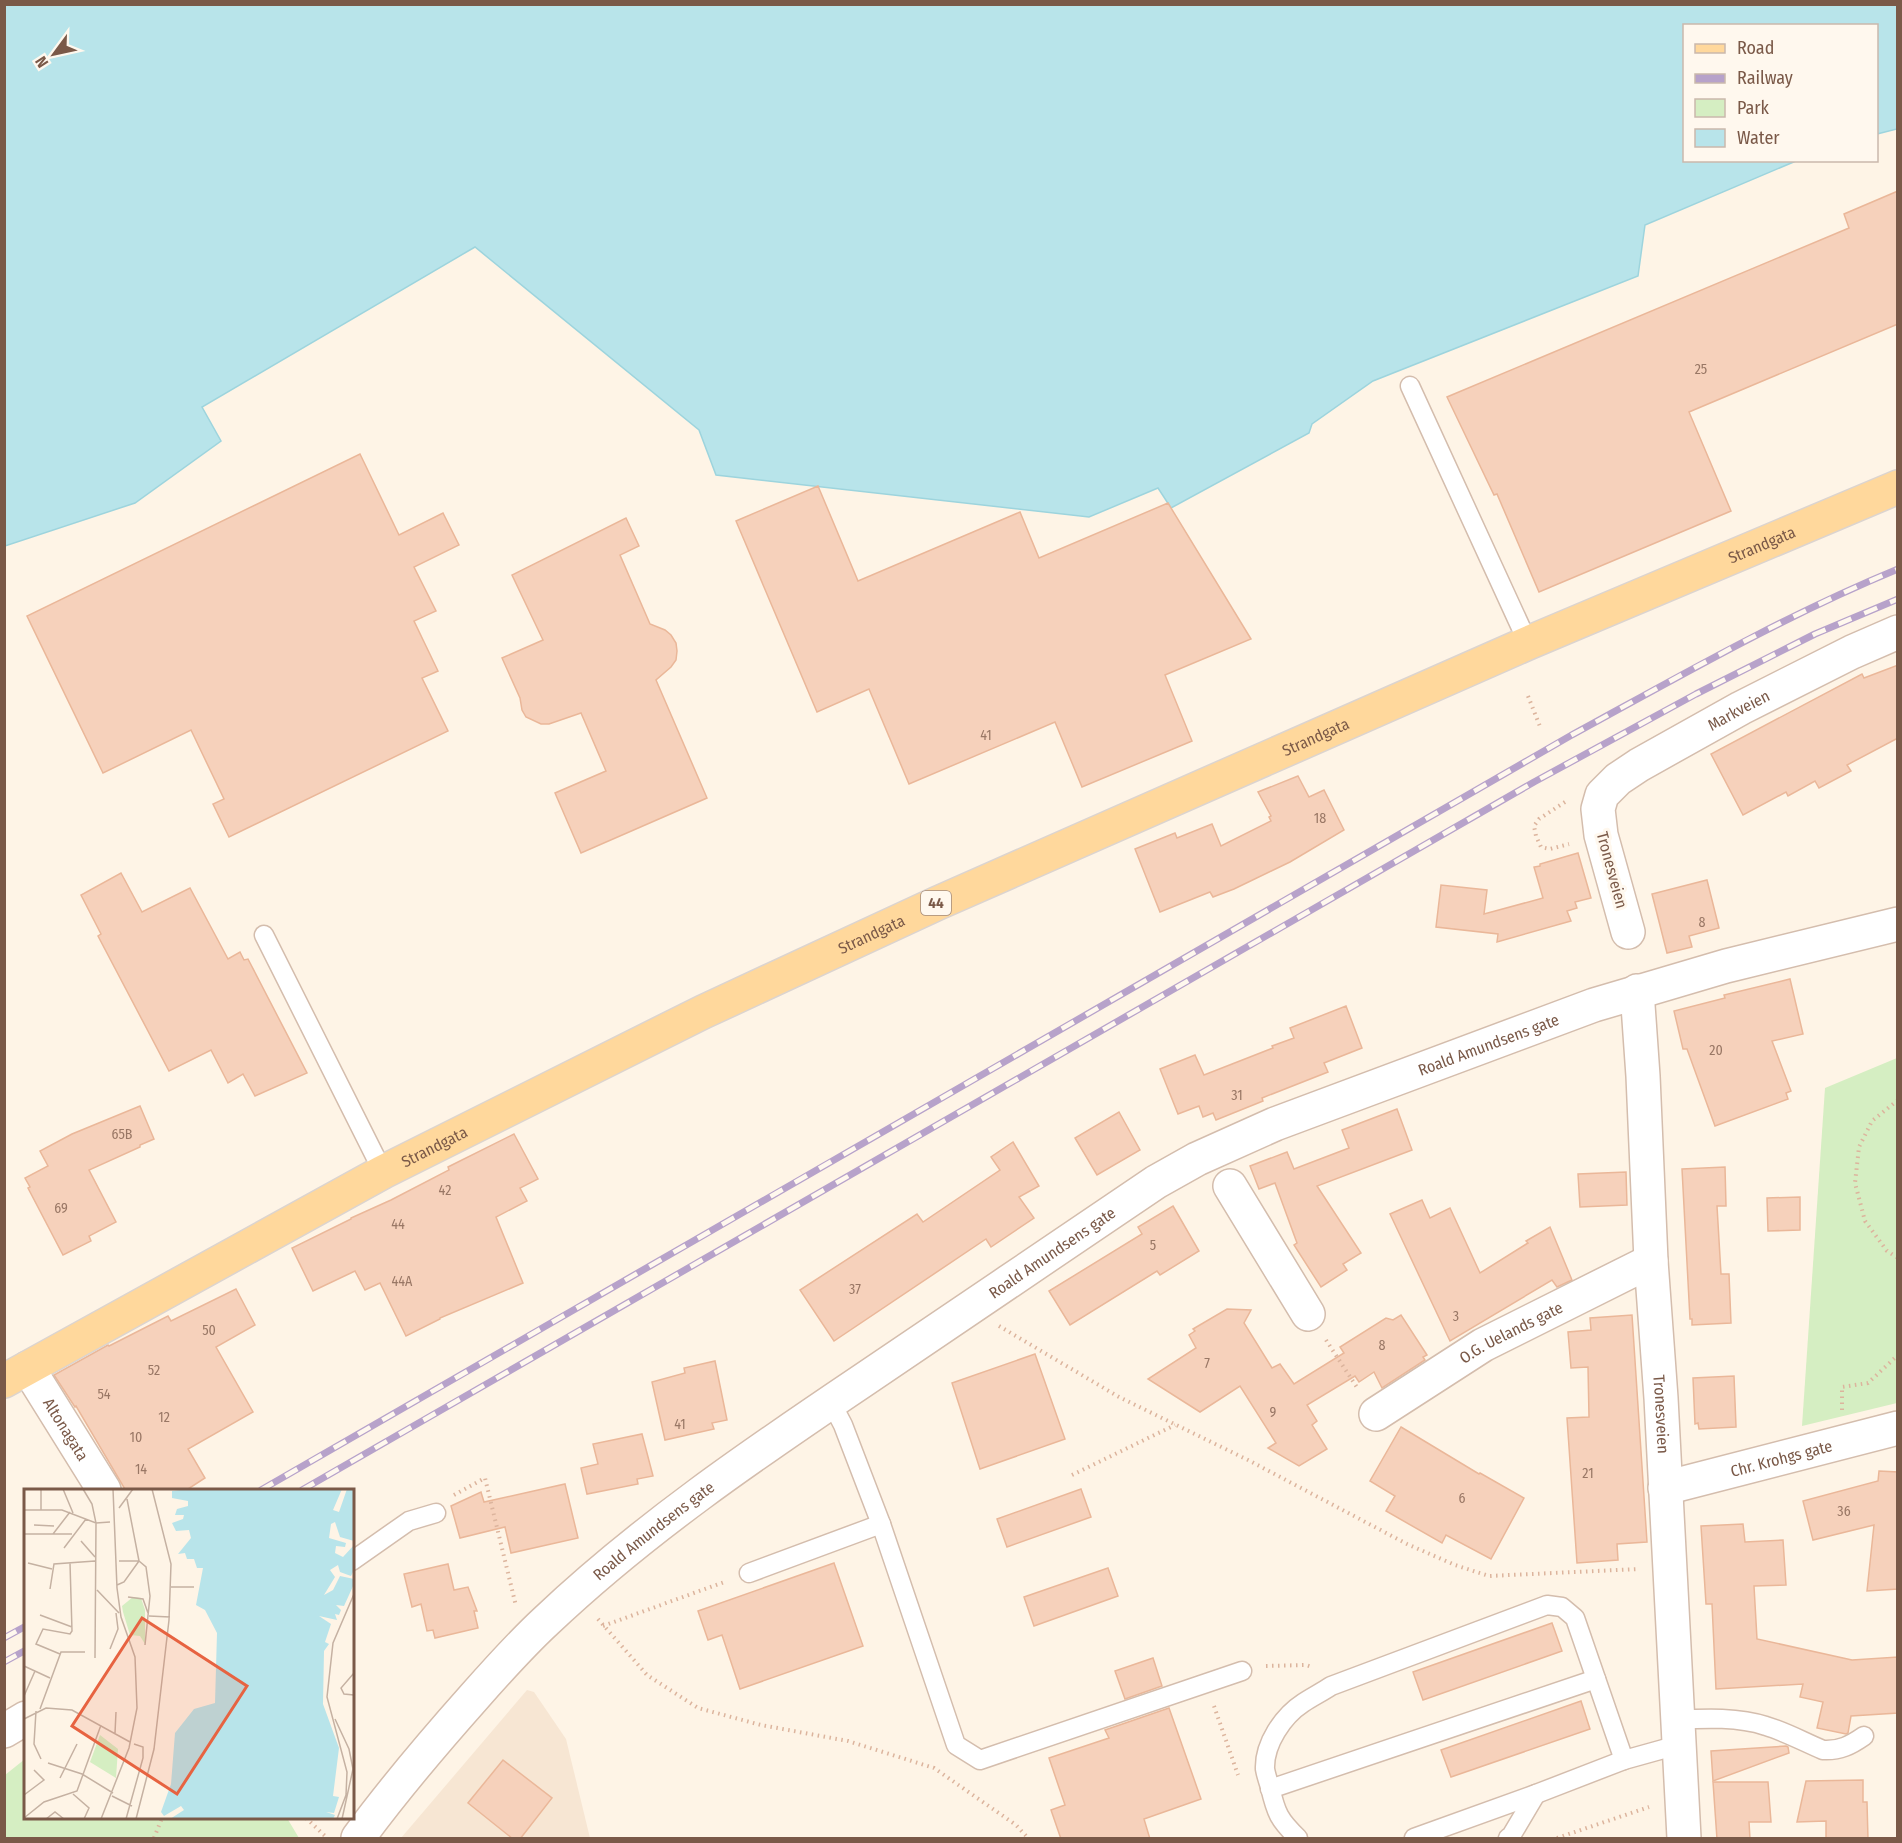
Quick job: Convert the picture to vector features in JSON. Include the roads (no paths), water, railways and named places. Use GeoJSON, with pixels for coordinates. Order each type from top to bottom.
{"type":"FeatureCollection","features":[{"type":"Feature","properties":{"kind":"main road","name":"Strandgata"},"geometry":{"type":"LineString","coordinates":[[16,1375],[383,1172],[703,1012],[938,903],[1528,643],[1898,487]]}},
{"type":"Feature","properties":{"kind":"street","name":"Markveien"},"geometry":{"type":"LineString","coordinates":[[1589,815],[1602,795],[1618,778],[1639,765],[1740,708],[1852,652],[1898,632]]}},
{"type":"Feature","properties":{"kind":"street","name":"Tronesveien"},"geometry":{"type":"LineString","coordinates":[[1589,815],[1629,932]]}},
{"type":"Feature","properties":{"kind":"street","name":"Roald Amundsens gate"},"geometry":{"type":"LineString","coordinates":[[358,1839],[381,1807],[504,1664],[545,1621],[600,1573],[697,1495],[1156,1182],[1197,1159],[1275,1124],[1594,1005],[1726,966],[1898,924]]}},
{"type":"Feature","properties":{"kind":"street","name":"Tronesveien"},"geometry":{"type":"LineString","coordinates":[[1637,991],[1684,1839]]}},
{"type":"Feature","properties":{"kind":"street"},"geometry":{"type":"LineString","coordinates":[[1230,1186],[1308,1314]]}},
{"type":"Feature","properties":{"kind":"street","name":"O.G. Uelands gate"},"geometry":{"type":"LineString","coordinates":[[1376,1414],[1483,1345],[1651,1261]]}},
{"type":"Feature","properties":{"kind":"street","name":"Altonagata"},"geometry":{"type":"LineString","coordinates":[[16,1375],[102,1489]]}},
{"type":"Feature","properties":{"kind":"street","name":"Chr. Krohgs gate"},"geometry":{"type":"LineString","coordinates":[[1665,1488],[1898,1428]]}},
{"type":"Feature","properties":{"kind":"street"},"geometry":{"type":"LineString","coordinates":[[4,1731],[24,1719]]}},
{"type":"Feature","properties":{"kind":"lane"},"geometry":{"type":"LineString","coordinates":[[1410,387],[1528,643]]}},
{"type":"Feature","properties":{"kind":"lane"},"geometry":{"type":"LineString","coordinates":[[264,935],[383,1172]]}},
{"type":"Feature","properties":{"kind":"lane"},"geometry":{"type":"LineString","coordinates":[[831,1402],[843,1425],[881,1524],[956,1745],[980,1760],[1242,1671]]}},
{"type":"Feature","properties":{"kind":"lane"},"geometry":{"type":"LineString","coordinates":[[354,1560],[410,1521],[436,1514]]}},
{"type":"Feature","properties":{"kind":"lane"},"geometry":{"type":"LineString","coordinates":[[749,1573],[881,1524]]}},
{"type":"Feature","properties":{"kind":"lane"},"geometry":{"type":"LineString","coordinates":[[1298,1839],[1282,1824],[1265,1769],[1274,1734],[1301,1704],[1331,1686],[1547,1605],[1562,1607],[1575,1618],[1624,1760]]}},
{"type":"Feature","properties":{"kind":"lane"},"geometry":{"type":"LineString","coordinates":[[1270,1789],[1596,1678]]}},
{"type":"Feature","properties":{"kind":"lane"},"geometry":{"type":"LineString","coordinates":[[1414,1839],[1624,1760],[1700,1718],[1744,1721],[1766,1726],[1823,1750],[1833,1751],[1849,1746],[1864,1736]]}},
{"type":"Feature","properties":{"kind":"lane"},"geometry":{"type":"LineString","coordinates":[[1508,1839],[1536,1794]]}},
{"type":"Feature","properties":{"kind":"water"},"geometry":{"type":"Polygon","coordinates":[[[4,5],[1897,5],[1897,129],[1878,134],[1878,24],[1683,24],[1683,162],[1794,162],[1645,225],[1638,276],[1373,381],[1312,424],[1309,433],[1171,508],[1158,488],[1089,517],[716,475],[699,430],[475,247],[202,407],[221,441],[135,503],[5,546],[4,5]]]}},
{"type":"Feature","properties":{"kind":"railway"},"geometry":{"type":"LineString","coordinates":[[263,1489],[1570,736],[1773,627],[1898,569]]}},
{"type":"Feature","properties":{"kind":"railway"},"geometry":{"type":"LineString","coordinates":[[304,1489],[1534,782],[1696,694],[1815,634],[1898,599]]}},
{"type":"Feature","properties":{"kind":"railway"},"geometry":{"type":"LineString","coordinates":[[4,1638],[24,1627]]}},
{"type":"Feature","properties":{"kind":"railway"},"geometry":{"type":"LineString","coordinates":[[4,1662],[24,1651]]}}]}
